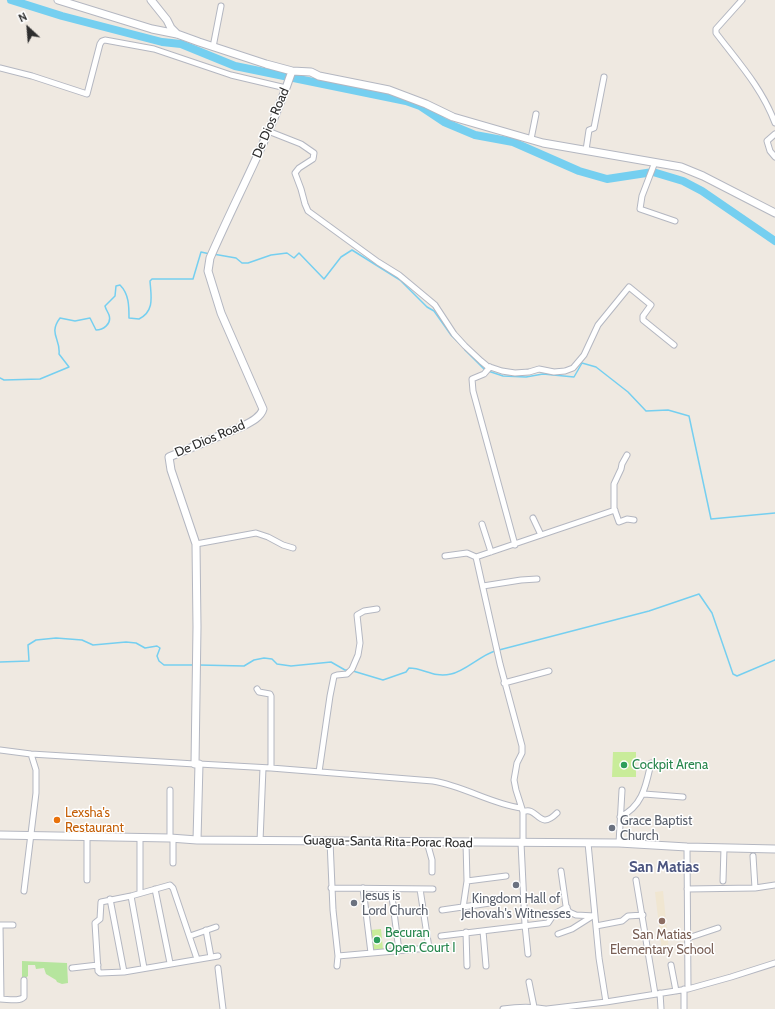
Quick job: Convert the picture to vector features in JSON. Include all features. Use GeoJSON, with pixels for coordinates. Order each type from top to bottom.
{"type":"FeatureCollection","features":[{"type":"Feature","properties":{"kind":"street"},"geometry":{"type":"LineString","coordinates":[[58,0],[152,29],[177,34],[292,73],[311,72],[319,76],[389,90],[426,104],[453,117],[531,139],[554,145],[654,164],[681,167],[775,213]]}},
{"type":"Feature","properties":{"kind":"street"},"geometry":{"type":"LineString","coordinates":[[151,0],[177,34]]}},
{"type":"Feature","properties":{"kind":"street"},"geometry":{"type":"LineString","coordinates":[[742,0],[716,29],[716,33],[758,87],[770,109],[775,123]]}},
{"type":"Feature","properties":{"kind":"street"},"geometry":{"type":"LineString","coordinates":[[213,47],[221,6]]}},
{"type":"Feature","properties":{"kind":"street"},"geometry":{"type":"LineString","coordinates":[[0,68],[32,76],[87,94],[100,44],[105,40],[154,49],[231,75],[287,85]]}},
{"type":"Feature","properties":{"kind":"street","name":"De Dios Road"},"geometry":{"type":"LineString","coordinates":[[197,840],[196,544],[170,470],[169,457],[243,426],[257,417],[263,409],[221,313],[208,271],[213,249],[238,198],[292,73]]}},
{"type":"Feature","properties":{"kind":"street"},"geometry":{"type":"LineString","coordinates":[[586,150],[589,130],[594,128],[604,77]]}},
{"type":"Feature","properties":{"kind":"street"},"geometry":{"type":"LineString","coordinates":[[531,139],[536,114]]}},
{"type":"Feature","properties":{"kind":"street"},"geometry":{"type":"LineString","coordinates":[[268,131],[301,144],[314,153],[313,158],[299,168],[295,173],[301,189],[304,204],[308,211],[378,262],[395,272],[435,305],[454,334],[489,368],[514,373],[529,372],[539,369],[554,372],[570,370],[584,355],[598,325],[629,287],[651,305],[643,316],[643,320],[674,345]]}},
{"type":"Feature","properties":{"kind":"street"},"geometry":{"type":"LineString","coordinates":[[775,134],[768,141],[770,151],[775,157]]}},
{"type":"Feature","properties":{"kind":"street"},"geometry":{"type":"LineString","coordinates":[[654,164],[642,196],[640,209],[675,221]]}},
{"type":"Feature","properties":{"kind":"street"},"geometry":{"type":"LineString","coordinates":[[489,368],[484,374],[473,378],[473,391],[515,545]]}},
{"type":"Feature","properties":{"kind":"street"},"geometry":{"type":"LineString","coordinates":[[627,455],[614,484],[615,510],[619,522],[627,519],[634,520]]}},
{"type":"Feature","properties":{"kind":"street"},"geometry":{"type":"LineString","coordinates":[[445,556],[468,553],[476,557],[615,510]]}},
{"type":"Feature","properties":{"kind":"street"},"geometry":{"type":"LineString","coordinates":[[533,518],[541,535]]}},
{"type":"Feature","properties":{"kind":"street"},"geometry":{"type":"LineString","coordinates":[[482,524],[490,552]]}},
{"type":"Feature","properties":{"kind":"street"},"geometry":{"type":"LineString","coordinates":[[196,544],[256,533],[293,548]]}},
{"type":"Feature","properties":{"kind":"street"},"geometry":{"type":"LineString","coordinates":[[476,557],[504,683],[522,746],[522,753],[516,763],[514,780],[522,810],[525,926],[528,954]]}},
{"type":"Feature","properties":{"kind":"street"},"geometry":{"type":"LineString","coordinates":[[483,586],[537,579]]}},
{"type":"Feature","properties":{"kind":"street"},"geometry":{"type":"LineString","coordinates":[[319,772],[332,681],[334,676],[347,674],[351,670],[358,655],[360,643],[357,615],[364,611],[377,608]]}},
{"type":"Feature","properties":{"kind":"street"},"geometry":{"type":"LineString","coordinates":[[504,683],[549,671]]}},
{"type":"Feature","properties":{"kind":"street"},"geometry":{"type":"LineString","coordinates":[[257,689],[258,692],[270,694],[271,696],[271,768]]}},
{"type":"Feature","properties":{"kind":"street"},"geometry":{"type":"LineString","coordinates":[[0,750],[31,754],[271,768],[445,783],[509,806],[534,812],[539,818],[545,820],[549,820],[557,813]]}},
{"type":"Feature","properties":{"kind":"street"},"geometry":{"type":"LineString","coordinates":[[24,891],[36,778],[31,754]]}},
{"type":"Feature","properties":{"kind":"street"},"geometry":{"type":"LineString","coordinates":[[620,817],[626,814],[644,794],[651,763]]}},
{"type":"Feature","properties":{"kind":"street"},"geometry":{"type":"LineString","coordinates":[[260,841],[263,768]]}},
{"type":"Feature","properties":{"kind":"street"},"geometry":{"type":"LineString","coordinates":[[170,790],[173,862]]}},
{"type":"Feature","properties":{"kind":"street"},"geometry":{"type":"LineString","coordinates":[[619,843],[622,790]]}},
{"type":"Feature","properties":{"kind":"street"},"geometry":{"type":"LineString","coordinates":[[644,794],[683,796]]}},
{"type":"Feature","properties":{"kind":"street","name":"Guagua-Santa Rita-Porac Road"},"geometry":{"type":"LineString","coordinates":[[0,835],[260,841],[619,843],[687,847],[775,849]]}},
{"type":"Feature","properties":{"kind":"street"},"geometry":{"type":"LineString","coordinates":[[87,837],[87,880]]}},
{"type":"Feature","properties":{"kind":"street"},"geometry":{"type":"LineString","coordinates":[[140,838],[140,893]]}},
{"type":"Feature","properties":{"kind":"street"},"geometry":{"type":"LineString","coordinates":[[330,841],[338,966]]}},
{"type":"Feature","properties":{"kind":"street"},"geometry":{"type":"LineString","coordinates":[[427,842],[432,860],[432,872]]}},
{"type":"Feature","properties":{"kind":"street"},"geometry":{"type":"LineString","coordinates":[[463,908],[467,881],[466,843]]}},
{"type":"Feature","properties":{"kind":"street"},"geometry":{"type":"LineString","coordinates":[[588,843],[593,916],[596,926],[599,958],[606,1002]]}},
{"type":"Feature","properties":{"kind":"street"},"geometry":{"type":"LineString","coordinates":[[684,1009],[688,938],[687,847]]}},
{"type":"Feature","properties":{"kind":"street"},"geometry":{"type":"LineString","coordinates":[[723,881],[724,848]]}},
{"type":"Feature","properties":{"kind":"street"},"geometry":{"type":"LineString","coordinates":[[753,856],[755,888]]}},
{"type":"Feature","properties":{"kind":"street"},"geometry":{"type":"LineString","coordinates":[[561,871],[566,906],[569,912],[573,914],[593,916]]}},
{"type":"Feature","properties":{"kind":"street"},"geometry":{"type":"LineString","coordinates":[[467,881],[506,876]]}},
{"type":"Feature","properties":{"kind":"street"},"geometry":{"type":"LineString","coordinates":[[636,880],[661,1009]]}},
{"type":"Feature","properties":{"kind":"street"},"geometry":{"type":"LineString","coordinates":[[197,959],[174,888],[170,885],[131,896],[101,902],[100,919],[95,923],[100,973],[124,972],[218,956]]}},
{"type":"Feature","properties":{"kind":"street"},"geometry":{"type":"LineString","coordinates":[[687,889],[755,888],[775,885]]}},
{"type":"Feature","properties":{"kind":"street"},"geometry":{"type":"LineString","coordinates":[[332,888],[433,889]]}},
{"type":"Feature","properties":{"kind":"street"},"geometry":{"type":"LineString","coordinates":[[363,888],[371,953]]}},
{"type":"Feature","properties":{"kind":"street"},"geometry":{"type":"LineString","coordinates":[[155,889],[170,963]]}},
{"type":"Feature","properties":{"kind":"street"},"geometry":{"type":"LineString","coordinates":[[390,889],[398,951]]}},
{"type":"Feature","properties":{"kind":"street"},"geometry":{"type":"LineString","coordinates":[[338,956],[429,948],[420,890]]}},
{"type":"Feature","properties":{"kind":"street"},"geometry":{"type":"LineString","coordinates":[[131,896],[144,968]]}},
{"type":"Feature","properties":{"kind":"street"},"geometry":{"type":"LineString","coordinates":[[110,899],[124,972]]}},
{"type":"Feature","properties":{"kind":"street"},"geometry":{"type":"LineString","coordinates":[[442,910],[490,903]]}},
{"type":"Feature","properties":{"kind":"street"},"geometry":{"type":"LineString","coordinates":[[441,936],[548,923],[554,914],[567,907]]}},
{"type":"Feature","properties":{"kind":"street"},"geometry":{"type":"LineString","coordinates":[[596,926],[622,921],[628,916],[643,915]]}},
{"type":"Feature","properties":{"kind":"street"},"geometry":{"type":"LineString","coordinates":[[558,934],[572,929],[593,916]]}},
{"type":"Feature","properties":{"kind":"street"},"geometry":{"type":"LineString","coordinates":[[13,925],[0,925],[1,999],[19,1000],[23,998],[24,980]]}},
{"type":"Feature","properties":{"kind":"street"},"geometry":{"type":"LineString","coordinates":[[190,936],[216,927]]}},
{"type":"Feature","properties":{"kind":"street"},"geometry":{"type":"LineString","coordinates":[[688,938],[718,928]]}},
{"type":"Feature","properties":{"kind":"street"},"geometry":{"type":"LineString","coordinates":[[206,930],[211,957]]}},
{"type":"Feature","properties":{"kind":"street"},"geometry":{"type":"LineString","coordinates":[[483,931],[486,966]]}},
{"type":"Feature","properties":{"kind":"street"},"geometry":{"type":"LineString","coordinates":[[466,932],[467,966]]}},
{"type":"Feature","properties":{"kind":"street"},"geometry":{"type":"LineString","coordinates":[[504,1009],[534,1007],[553,1009],[581,1007],[676,991],[731,977],[775,963]]}},
{"type":"Feature","properties":{"kind":"street"},"geometry":{"type":"LineString","coordinates":[[72,968],[98,965]]}},
{"type":"Feature","properties":{"kind":"street"},"geometry":{"type":"LineString","coordinates":[[671,965],[676,991]]}},
{"type":"Feature","properties":{"kind":"street"},"geometry":{"type":"LineString","coordinates":[[218,968],[223,1009]]}},
{"type":"Feature","properties":{"kind":"street"},"geometry":{"type":"LineString","coordinates":[[529,982],[534,1007]]}},
{"type":"Feature","properties":{"kind":"shaded area","name":"San Matias Elementary School"},"geometry":{"type":"Polygon","coordinates":[[[663,891],[669,950],[662,951],[655,892],[663,891]]]}},
{"type":"Feature","properties":{"kind":"green space","name":"Cockpit Arena"},"geometry":{"type":"Polygon","coordinates":[[[613,752],[636,752],[636,777],[612,777],[613,752]]]}},
{"type":"Feature","properties":{"kind":"green space","name":"Becuran Open Court I"},"geometry":{"type":"Polygon","coordinates":[[[381,929],[383,949],[373,950],[371,930],[381,929]]]}},
{"type":"Feature","properties":{"kind":"green space"},"geometry":{"type":"Polygon","coordinates":[[[22,961],[67,963],[68,983],[62,984],[57,982],[46,974],[44,968],[36,969],[35,965],[28,965],[28,976],[22,981],[22,961]]]}},
{"type":"Feature","properties":{"kind":"waterway"},"geometry":{"type":"LineString","coordinates":[[11,0],[62,16],[162,42],[181,44],[235,66],[406,101],[420,106],[444,122],[475,135],[513,142],[579,171],[607,179],[653,172],[683,181],[702,191],[775,241]]}},
{"type":"Feature","properties":{"kind":"waterway"},"geometry":{"type":"LineString","coordinates":[[213,254],[236,258],[242,263],[248,263],[271,255],[287,253],[294,258],[299,253],[324,279],[341,257],[352,250],[400,280],[427,307],[434,311],[451,335],[460,344]]}},
{"type":"Feature","properties":{"kind":"waterway"},"geometry":{"type":"LineString","coordinates":[[0,378],[4,380],[40,379],[69,367],[59,354],[55,328],[60,318],[75,321],[90,318],[96,330],[104,328],[108,324],[110,318],[105,306],[115,296],[116,286],[120,285],[127,296],[129,318],[139,319],[148,312],[150,307],[150,281],[152,279],[193,279],[201,252],[210,254]]}},
{"type":"Feature","properties":{"kind":"waterway"},"geometry":{"type":"LineString","coordinates":[[465,350],[485,370]]}},
{"type":"Feature","properties":{"kind":"waterway"},"geometry":{"type":"LineString","coordinates":[[488,371],[503,376],[526,377],[543,374],[574,377],[582,363],[596,367],[628,392],[646,411],[668,410],[689,416],[711,519],[775,513]]}},
{"type":"Feature","properties":{"kind":"waterway"},"geometry":{"type":"LineString","coordinates":[[499,650],[649,611],[699,594],[712,613],[733,674],[737,676],[775,660]]}},
{"type":"Feature","properties":{"kind":"waterway"},"geometry":{"type":"LineString","coordinates":[[0,662],[29,661],[28,645],[36,640],[56,638],[82,640],[93,645],[126,642],[136,643],[145,648],[157,646],[160,648],[157,656],[159,661],[164,665],[195,665]]}},
{"type":"Feature","properties":{"kind":"waterway"},"geometry":{"type":"LineString","coordinates":[[353,671],[383,680],[406,672],[409,668],[445,675],[456,673],[495,651]]}},
{"type":"Feature","properties":{"kind":"waterway"},"geometry":{"type":"LineString","coordinates":[[199,665],[244,666],[254,660],[264,658],[272,659],[277,664],[291,666],[331,662],[345,670],[349,670]]}},
{"type":"Feature","properties":{"kind":"place","name":"Cockpit Arena"},"geometry":{"type":"Point","coordinates":[624,765]}},
{"type":"Feature","properties":{"kind":"place","name":"Lexsha's Restaurant"},"geometry":{"type":"Point","coordinates":[57,820]}},
{"type":"Feature","properties":{"kind":"place","name":"Grace Baptist Church"},"geometry":{"type":"Point","coordinates":[612,828]}},
{"type":"Feature","properties":{"kind":"place","name":"Kingdom Hall of Jehovah's Witnesses"},"geometry":{"type":"Point","coordinates":[516,885]}},
{"type":"Feature","properties":{"kind":"place","name":"Jesus is Lord Church"},"geometry":{"type":"Point","coordinates":[354,903]}},
{"type":"Feature","properties":{"kind":"place","name":"San Matias Elementary School"},"geometry":{"type":"Point","coordinates":[662,921]}},
{"type":"Feature","properties":{"kind":"place","name":"Becuran Open Court I"},"geometry":{"type":"Point","coordinates":[377,940]}},
{"type":"Feature","properties":{"kind":"district","name":"San Matias"},"geometry":{"type":"Point","coordinates":[664,868]}}]}
